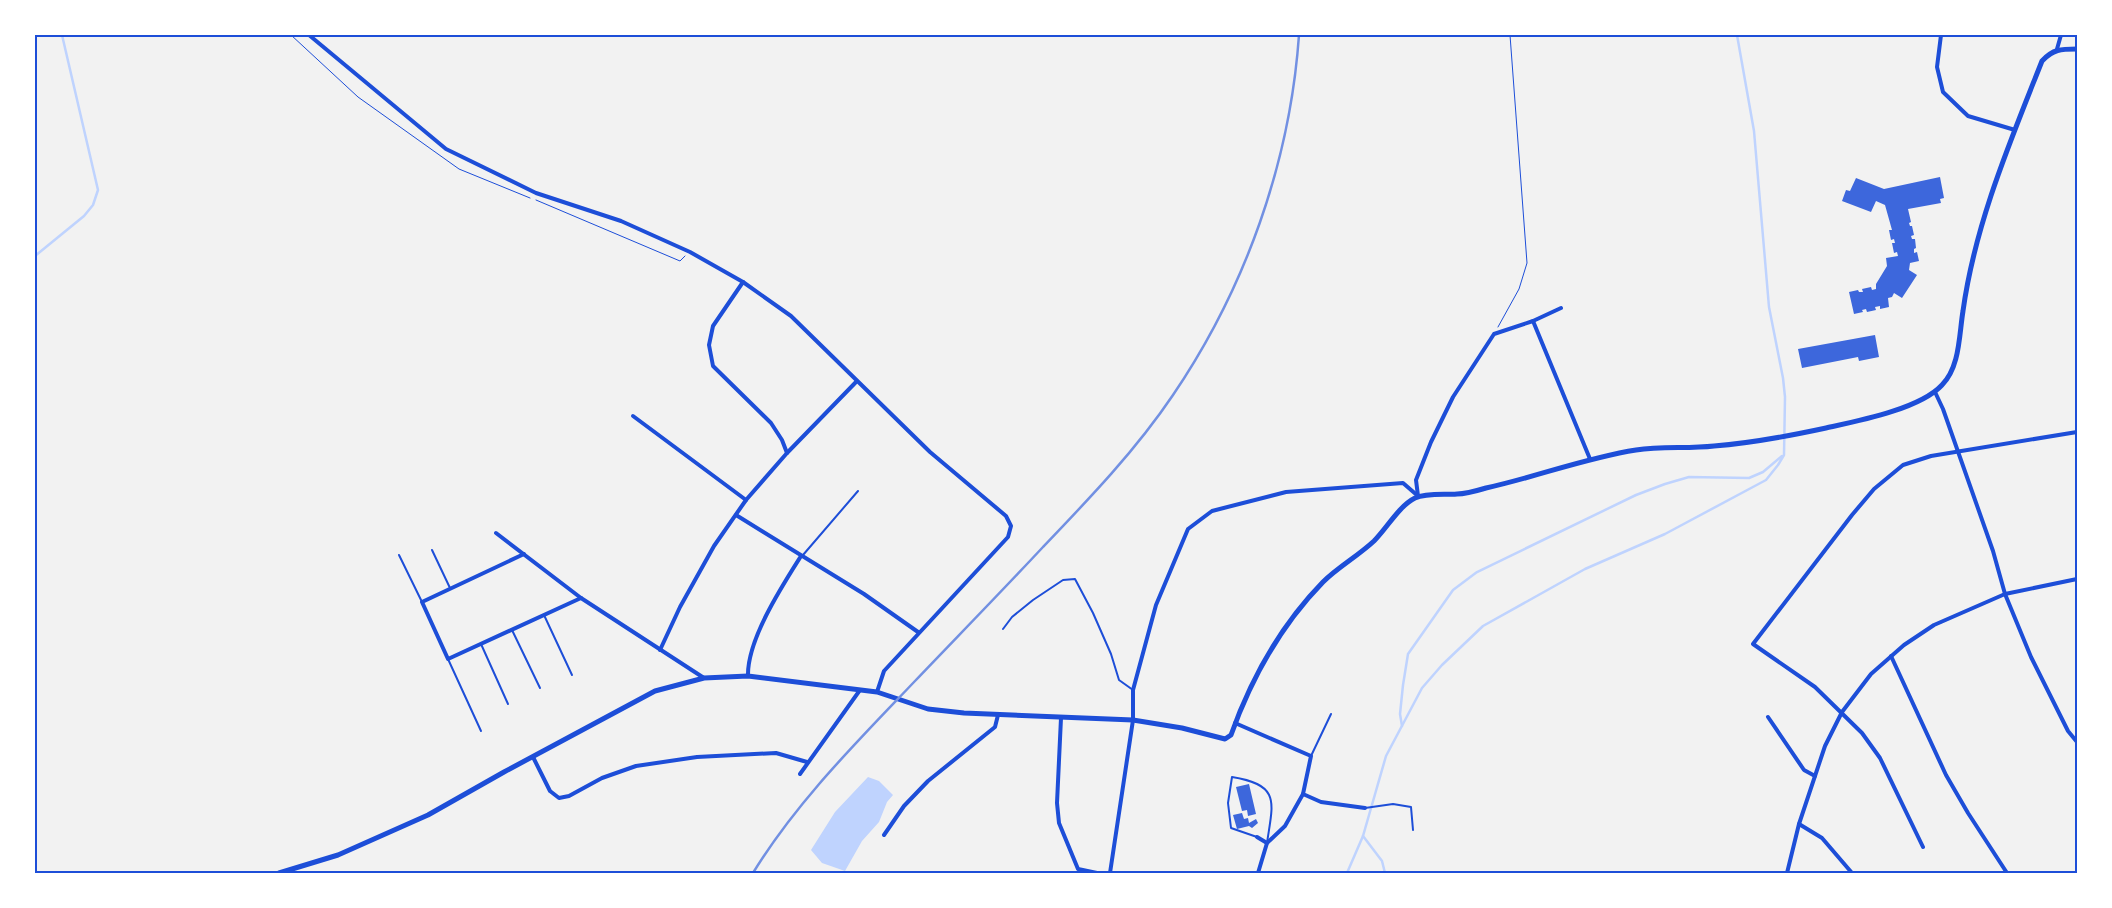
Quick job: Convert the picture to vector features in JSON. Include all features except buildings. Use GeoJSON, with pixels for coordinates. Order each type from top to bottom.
{"type":"FeatureCollection","features":[{"type":"Feature","properties":{"kind":"street"},"geometry":{"type":"LineString","coordinates":[[309,35],[446,149],[536,193],[630,225],[690,252],[743,282],[790,316],[930,452],[1006,516],[1012,526],[1008,537],[918,632],[884,671],[876,692]]}},
{"type":"Feature","properties":{"kind":"street"},"geometry":{"type":"LineString","coordinates":[[1941,35],[1937,67],[1943,92],[1968,116],[2014,130]]}},
{"type":"Feature","properties":{"kind":"street"},"geometry":{"type":"LineString","coordinates":[[2057,49],[2061,35]]}},
{"type":"Feature","properties":{"kind":"street"},"geometry":{"type":"LineString","coordinates":[[279,873],[338,855],[428,815],[655,692],[704,678],[748,676],[876,692],[928,709],[998,715],[1133,720],[1164,724],[1225,739],[1230,735],[1246,694],[1262,666],[1291,621],[1308,599],[1325,580],[1374,540],[1408,503],[1418,496],[1461,494],[1590,459],[1638,450],[1711,447],[1790,436],[1844,424],[1905,406],[1926,399],[1935,392],[1949,377],[1956,358],[1974,250],[2014,130],[2042,61],[2050,52],[2057,49],[2077,49]]}},
{"type":"Feature","properties":{"kind":"street"},"geometry":{"type":"LineString","coordinates":[[743,282],[713,326],[709,345],[713,366],[771,423],[782,440],[787,453]]}},
{"type":"Feature","properties":{"kind":"street"},"geometry":{"type":"LineString","coordinates":[[1418,496],[1416,480],[1431,442],[1453,397],[1494,334],[1533,321],[1561,308]]}},
{"type":"Feature","properties":{"kind":"street"},"geometry":{"type":"LineString","coordinates":[[1533,321],[1590,459]]}},
{"type":"Feature","properties":{"kind":"street"},"geometry":{"type":"LineString","coordinates":[[660,650],[680,607],[714,546],[746,500],[787,453],[856,382]]}},
{"type":"Feature","properties":{"kind":"street"},"geometry":{"type":"LineString","coordinates":[[1935,392],[1943,409],[1993,551],[2005,594],[2050,695],[2068,731],[2077,742]]}},
{"type":"Feature","properties":{"kind":"street"},"geometry":{"type":"LineString","coordinates":[[633,416],[746,500]]}},
{"type":"Feature","properties":{"kind":"street"},"geometry":{"type":"LineString","coordinates":[[1923,847],[1880,758],[1862,732],[1815,687],[1753,644],[1816,560],[1874,489],[1904,465],[1931,456],[1957,451],[2077,432]]}},
{"type":"Feature","properties":{"kind":"street"},"geometry":{"type":"LineString","coordinates":[[1110,873],[1133,720],[1133,690],[1156,605],[1188,528],[1212,511],[1286,492],[1341,486],[1403,483],[1418,496]]}},
{"type":"Feature","properties":{"kind":"street"},"geometry":{"type":"LineString","coordinates":[[736,515],[864,594],[918,632]]}},
{"type":"Feature","properties":{"kind":"street"},"geometry":{"type":"LineString","coordinates":[[496,533],[581,598],[704,678]]}},
{"type":"Feature","properties":{"kind":"street"},"geometry":{"type":"LineString","coordinates":[[524,554],[422,602],[448,659],[581,598]]}},
{"type":"Feature","properties":{"kind":"street"},"geometry":{"type":"LineString","coordinates":[[748,676],[750,654],[780,588],[802,556]]}},
{"type":"Feature","properties":{"kind":"street"},"geometry":{"type":"LineString","coordinates":[[1787,873],[1799,824],[1825,746],[1842,712],[1871,674],[1891,656],[1934,626],[2005,594],[2077,579]]}},
{"type":"Feature","properties":{"kind":"street"},"geometry":{"type":"LineString","coordinates":[[1891,656],[1946,775],[2007,873]]}},
{"type":"Feature","properties":{"kind":"street"},"geometry":{"type":"LineString","coordinates":[[800,774],[860,690]]}},
{"type":"Feature","properties":{"kind":"street"},"geometry":{"type":"LineString","coordinates":[[884,835],[904,806],[928,781],[995,727],[998,715]]}},
{"type":"Feature","properties":{"kind":"street"},"geometry":{"type":"LineString","coordinates":[[1061,718],[1057,803],[1059,823],[1078,869],[1097,873]]}},
{"type":"Feature","properties":{"kind":"street"},"geometry":{"type":"LineString","coordinates":[[1768,718],[1804,770],[1815,776]]}},
{"type":"Feature","properties":{"kind":"street"},"geometry":{"type":"LineString","coordinates":[[1235,723],[1311,756],[1303,794],[1285,826],[1267,843],[1258,873]]}},
{"type":"Feature","properties":{"kind":"street"},"geometry":{"type":"LineString","coordinates":[[533,757],[550,791],[559,798],[569,796],[602,778],[636,766],[697,757],[776,753],[807,762]]}},
{"type":"Feature","properties":{"kind":"street"},"geometry":{"type":"LineString","coordinates":[[1303,794],[1321,802],[1366,808]]}},
{"type":"Feature","properties":{"kind":"street"},"geometry":{"type":"LineString","coordinates":[[1799,824],[1822,838],[1852,873]]}},
{"type":"Feature","properties":{"kind":"street"},"geometry":{"type":"LineString","coordinates":[[1257,837],[1267,843]]}},
{"type":"Feature","properties":{"kind":"lane"},"geometry":{"type":"LineString","coordinates":[[802,556],[858,491]]}},
{"type":"Feature","properties":{"kind":"lane"},"geometry":{"type":"LineString","coordinates":[[432,550],[450,588]]}},
{"type":"Feature","properties":{"kind":"lane"},"geometry":{"type":"LineString","coordinates":[[399,554],[422,602]]}},
{"type":"Feature","properties":{"kind":"lane"},"geometry":{"type":"LineString","coordinates":[[1003,629],[1012,617],[1033,600],[1063,580],[1075,579],[1097,621],[1111,654],[1119,680],[1133,690]]}},
{"type":"Feature","properties":{"kind":"lane"},"geometry":{"type":"LineString","coordinates":[[544,615],[572,675]]}},
{"type":"Feature","properties":{"kind":"lane"},"geometry":{"type":"LineString","coordinates":[[512,630],[540,688]]}},
{"type":"Feature","properties":{"kind":"lane"},"geometry":{"type":"LineString","coordinates":[[481,644],[508,704]]}},
{"type":"Feature","properties":{"kind":"lane"},"geometry":{"type":"LineString","coordinates":[[448,659],[481,731]]}},
{"type":"Feature","properties":{"kind":"lane"},"geometry":{"type":"LineString","coordinates":[[1311,756],[1331,714]]}},
{"type":"Feature","properties":{"kind":"lane"},"geometry":{"type":"LineString","coordinates":[[1257,837],[1231,828],[1228,803],[1232,777],[1248,779],[1268,791],[1273,804],[1267,843]]}},
{"type":"Feature","properties":{"kind":"lane"},"geometry":{"type":"LineString","coordinates":[[1366,808],[1393,804],[1411,807],[1413,830]]}},
{"type":"Feature","properties":{"kind":"path"},"geometry":{"type":"LineString","coordinates":[[1494,334],[1519,289],[1527,263],[1510,35]]}},
{"type":"Feature","properties":{"kind":"water"},"geometry":{"type":"Polygon","coordinates":[[[868,777],[879,781],[893,795],[887,802],[879,822],[862,841],[845,871],[822,863],[811,850],[835,812],[868,777]]]}},
{"type":"Feature","properties":{"kind":"waterway"},"geometry":{"type":"LineString","coordinates":[[35,256],[84,216],[93,205],[98,190],[62,35]]}},
{"type":"Feature","properties":{"kind":"waterway"},"geometry":{"type":"LineString","coordinates":[[1347,873],[1363,836],[1386,756],[1422,688],[1442,665],[1483,626],[1585,569],[1665,534],[1766,480],[1784,455],[1785,397],[1783,378],[1769,307],[1754,131],[1737,35]]}},
{"type":"Feature","properties":{"kind":"waterway"},"geometry":{"type":"LineString","coordinates":[[1402,726],[1400,714],[1408,654],[1453,590],[1477,572],[1636,495],[1689,477],[1749,478],[1763,472],[1782,456]]}},
{"type":"Feature","properties":{"kind":"waterway"},"geometry":{"type":"LineString","coordinates":[[1363,836],[1382,861],[1385,873]]}},
{"type":"Feature","properties":{"kind":"railway"},"geometry":{"type":"LineString","coordinates":[[753,873],[789,821],[829,772],[1095,492],[1128,455],[1173,395],[1199,354],[1222,312],[1260,223],[1286,130],[1294,83],[1299,35]]}}]}
